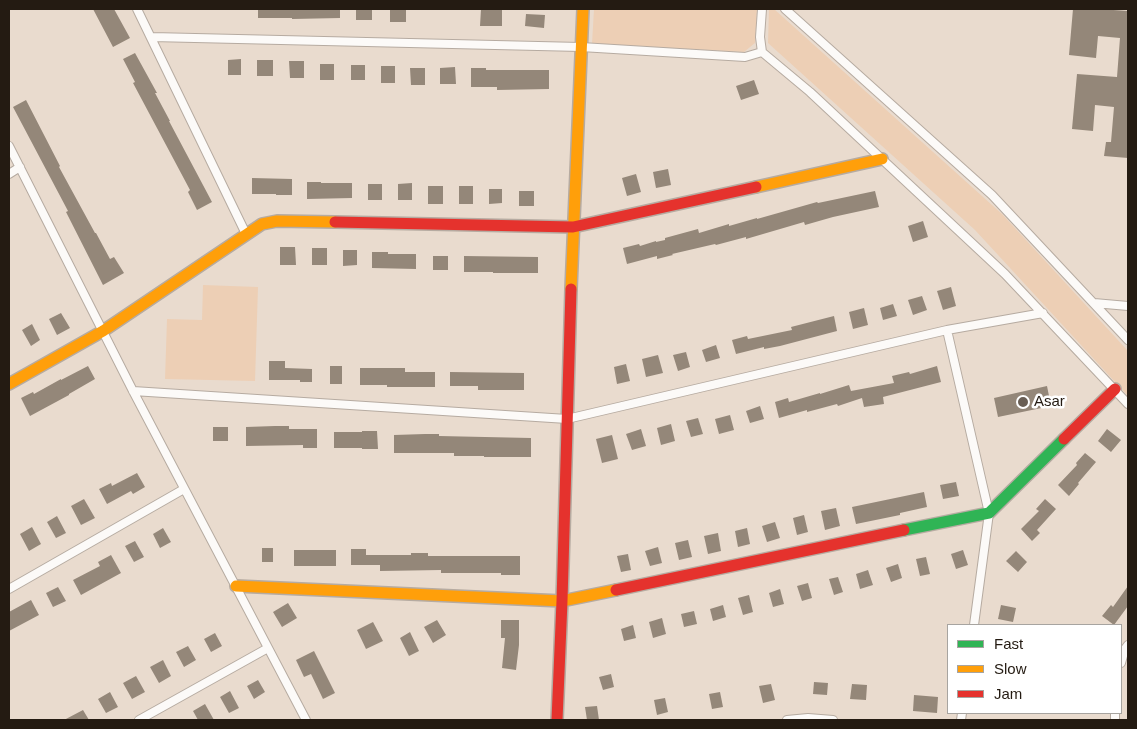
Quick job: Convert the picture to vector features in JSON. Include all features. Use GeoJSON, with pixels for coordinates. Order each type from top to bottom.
{"type":"FeatureCollection","features":[{"type":"Feature","properties":{"kind":"street"},"geometry":{"type":"LineString","coordinates":[[137,9],[246,234]]}},
{"type":"Feature","properties":{"kind":"street"},"geometry":{"type":"LineString","coordinates":[[556,720],[562,600],[573,227],[583,9]]}},
{"type":"Feature","properties":{"kind":"street"},"geometry":{"type":"LineString","coordinates":[[762,9],[760,38],[762,52],[810,92],[1005,274],[1128,404]]}},
{"type":"Feature","properties":{"kind":"street"},"geometry":{"type":"LineString","coordinates":[[785,9],[992,195],[1128,340]]}},
{"type":"Feature","properties":{"kind":"street"},"geometry":{"type":"LineString","coordinates":[[152,38],[581,47],[745,57],[762,52]]}},
{"type":"Feature","properties":{"kind":"street"},"geometry":{"type":"LineString","coordinates":[[9,146],[133,391],[306,720]]}},
{"type":"Feature","properties":{"kind":"street"},"geometry":{"type":"LineString","coordinates":[[9,384],[103,331],[262,224],[277,222],[573,227],[882,159]]}},
{"type":"Feature","properties":{"kind":"street"},"geometry":{"type":"LineString","coordinates":[[9,174],[20,167]]}},
{"type":"Feature","properties":{"kind":"street"},"geometry":{"type":"LineString","coordinates":[[1094,303],[1128,306]]}},
{"type":"Feature","properties":{"kind":"street"},"geometry":{"type":"LineString","coordinates":[[133,391],[567,419],[947,330],[1043,313]]}},
{"type":"Feature","properties":{"kind":"street"},"geometry":{"type":"LineString","coordinates":[[947,330],[989,513],[974,624]]}},
{"type":"Feature","properties":{"kind":"street"},"geometry":{"type":"LineString","coordinates":[[236,586],[562,600],[989,513],[1115,389]]}},
{"type":"Feature","properties":{"kind":"street"},"geometry":{"type":"LineString","coordinates":[[9,590],[184,488]]}},
{"type":"Feature","properties":{"kind":"street"},"geometry":{"type":"LineString","coordinates":[[1122,660],[1128,645]]}},
{"type":"Feature","properties":{"kind":"street"},"geometry":{"type":"LineString","coordinates":[[139,720],[268,648]]}},
{"type":"Feature","properties":{"kind":"street"},"geometry":{"type":"LineString","coordinates":[[787,720],[808,718],[833,720]]}},
{"type":"Feature","properties":{"kind":"shaded area"},"geometry":{"type":"Polygon","coordinates":[[[594,9],[757,9],[755,43],[744,52],[592,44],[594,9]]]}},
{"type":"Feature","properties":{"kind":"shaded area"},"geometry":{"type":"Polygon","coordinates":[[[769,9],[774,9],[1002,214],[1128,351],[1128,396],[975,230],[768,43],[769,9]]]}},
{"type":"Feature","properties":{"kind":"shaded area"},"geometry":{"type":"Polygon","coordinates":[[[203,285],[258,287],[255,381],[165,379],[167,319],[202,320],[203,285]]]}},
{"type":"Feature","properties":{"kind":"building"},"geometry":{"type":"Polygon","coordinates":[[[93,9],[114,9],[130,38],[113,47],[93,9]]]}},
{"type":"Feature","properties":{"kind":"building"},"geometry":{"type":"Polygon","coordinates":[[[258,9],[340,9],[340,18],[258,18],[258,9]]]}},
{"type":"Feature","properties":{"kind":"building"},"geometry":{"type":"Polygon","coordinates":[[[356,9],[372,9],[372,20],[356,20],[356,9]]]}},
{"type":"Feature","properties":{"kind":"building"},"geometry":{"type":"Polygon","coordinates":[[[390,9],[406,9],[406,22],[390,22],[390,9]]]}},
{"type":"Feature","properties":{"kind":"building"},"geometry":{"type":"Polygon","coordinates":[[[481,9],[502,9],[502,26],[480,26],[481,9]]]}},
{"type":"Feature","properties":{"kind":"building"},"geometry":{"type":"Polygon","coordinates":[[[1073,9],[1128,11],[1128,158],[1104,156],[1106,142],[1111,142],[1114,107],[1095,105],[1093,131],[1072,129],[1077,74],[1117,77],[1120,38],[1098,36],[1096,58],[1069,55],[1073,9]]]}},
{"type":"Feature","properties":{"kind":"building"},"geometry":{"type":"Polygon","coordinates":[[[526,14],[545,15],[544,28],[525,26],[526,14]]]}},
{"type":"Feature","properties":{"kind":"building"},"geometry":{"type":"Polygon","coordinates":[[[135,53],[212,202],[197,210],[188,192],[190,190],[133,83],[135,82],[123,59],[135,53]]]}},
{"type":"Feature","properties":{"kind":"building"},"geometry":{"type":"Polygon","coordinates":[[[241,59],[241,75],[228,75],[228,60],[241,59]]]}},
{"type":"Feature","properties":{"kind":"building"},"geometry":{"type":"Polygon","coordinates":[[[257,60],[273,60],[273,76],[257,76],[257,60]]]}},
{"type":"Feature","properties":{"kind":"building"},"geometry":{"type":"Polygon","coordinates":[[[289,61],[304,61],[304,78],[290,78],[289,61]]]}},
{"type":"Feature","properties":{"kind":"building"},"geometry":{"type":"Polygon","coordinates":[[[320,64],[334,64],[334,80],[320,80],[320,64]]]}},
{"type":"Feature","properties":{"kind":"building"},"geometry":{"type":"Polygon","coordinates":[[[351,65],[365,65],[365,80],[351,80],[351,65]]]}},
{"type":"Feature","properties":{"kind":"building"},"geometry":{"type":"Polygon","coordinates":[[[381,66],[395,66],[395,83],[381,83],[381,66]]]}},
{"type":"Feature","properties":{"kind":"building"},"geometry":{"type":"Polygon","coordinates":[[[455,67],[456,84],[440,84],[440,68],[455,67]]]}},
{"type":"Feature","properties":{"kind":"building"},"geometry":{"type":"Polygon","coordinates":[[[410,68],[425,68],[425,85],[411,85],[410,68]]]}},
{"type":"Feature","properties":{"kind":"building"},"geometry":{"type":"Polygon","coordinates":[[[471,68],[486,68],[486,70],[549,70],[549,89],[497,90],[497,87],[471,87],[471,68]]]}},
{"type":"Feature","properties":{"kind":"building"},"geometry":{"type":"Polygon","coordinates":[[[754,80],[759,94],[741,100],[736,86],[754,80]]]}},
{"type":"Feature","properties":{"kind":"building"},"geometry":{"type":"Polygon","coordinates":[[[26,100],[59,167],[95,233],[110,259],[114,257],[124,273],[103,285],[66,212],[68,211],[13,107],[26,100]]]}},
{"type":"Feature","properties":{"kind":"building"},"geometry":{"type":"Polygon","coordinates":[[[668,169],[671,185],[656,188],[653,172],[668,169]]]}},
{"type":"Feature","properties":{"kind":"building"},"geometry":{"type":"Polygon","coordinates":[[[636,174],[641,192],[627,196],[622,178],[636,174]]]}},
{"type":"Feature","properties":{"kind":"building"},"geometry":{"type":"Polygon","coordinates":[[[252,178],[292,179],[292,195],[252,194],[252,178]]]}},
{"type":"Feature","properties":{"kind":"building"},"geometry":{"type":"Polygon","coordinates":[[[307,182],[352,183],[352,198],[307,199],[307,182]]]}},
{"type":"Feature","properties":{"kind":"building"},"geometry":{"type":"Polygon","coordinates":[[[412,183],[412,200],[398,200],[398,184],[412,183]]]}},
{"type":"Feature","properties":{"kind":"building"},"geometry":{"type":"Polygon","coordinates":[[[368,184],[382,184],[382,200],[368,200],[368,184]]]}},
{"type":"Feature","properties":{"kind":"building"},"geometry":{"type":"Polygon","coordinates":[[[428,186],[443,186],[443,204],[428,204],[428,186]]]}},
{"type":"Feature","properties":{"kind":"building"},"geometry":{"type":"Polygon","coordinates":[[[459,186],[473,186],[473,204],[459,204],[459,186]]]}},
{"type":"Feature","properties":{"kind":"building"},"geometry":{"type":"Polygon","coordinates":[[[489,189],[502,189],[502,203],[489,204],[489,189]]]}},
{"type":"Feature","properties":{"kind":"building"},"geometry":{"type":"Polygon","coordinates":[[[519,191],[534,191],[534,206],[519,206],[519,191]]]}},
{"type":"Feature","properties":{"kind":"building"},"geometry":{"type":"Polygon","coordinates":[[[875,191],[879,207],[805,225],[804,222],[746,239],[746,237],[657,259],[657,256],[627,264],[623,248],[665,240],[665,238],[698,229],[699,233],[817,202],[875,191]]]}},
{"type":"Feature","properties":{"kind":"building"},"geometry":{"type":"Polygon","coordinates":[[[923,221],[928,237],[913,242],[908,226],[923,221]]]}},
{"type":"Feature","properties":{"kind":"building"},"geometry":{"type":"Polygon","coordinates":[[[280,247],[295,247],[296,265],[280,265],[280,247]]]}},
{"type":"Feature","properties":{"kind":"building"},"geometry":{"type":"Polygon","coordinates":[[[312,248],[327,248],[327,265],[312,265],[312,248]]]}},
{"type":"Feature","properties":{"kind":"building"},"geometry":{"type":"Polygon","coordinates":[[[343,250],[357,250],[357,265],[343,266],[343,250]]]}},
{"type":"Feature","properties":{"kind":"building"},"geometry":{"type":"Polygon","coordinates":[[[372,252],[416,254],[416,269],[372,268],[372,252]]]}},
{"type":"Feature","properties":{"kind":"building"},"geometry":{"type":"Polygon","coordinates":[[[433,256],[448,256],[448,270],[433,270],[433,256]]]}},
{"type":"Feature","properties":{"kind":"building"},"geometry":{"type":"Polygon","coordinates":[[[464,256],[538,257],[538,273],[464,272],[464,256]]]}},
{"type":"Feature","properties":{"kind":"building"},"geometry":{"type":"Polygon","coordinates":[[[951,287],[956,306],[943,310],[937,291],[951,287]]]}},
{"type":"Feature","properties":{"kind":"building"},"geometry":{"type":"Polygon","coordinates":[[[922,296],[927,310],[913,315],[908,300],[922,296]]]}},
{"type":"Feature","properties":{"kind":"building"},"geometry":{"type":"Polygon","coordinates":[[[893,304],[897,316],[883,320],[880,308],[893,304]]]}},
{"type":"Feature","properties":{"kind":"building"},"geometry":{"type":"Polygon","coordinates":[[[864,308],[868,325],[853,329],[849,312],[864,308]]]}},
{"type":"Feature","properties":{"kind":"building"},"geometry":{"type":"Polygon","coordinates":[[[61,313],[70,328],[57,335],[49,319],[61,313]]]}},
{"type":"Feature","properties":{"kind":"building"},"geometry":{"type":"Polygon","coordinates":[[[834,316],[837,331],[780,346],[764,349],[764,347],[736,354],[732,340],[747,336],[748,339],[792,330],[791,327],[834,316]]]}},
{"type":"Feature","properties":{"kind":"building"},"geometry":{"type":"Polygon","coordinates":[[[32,324],[40,340],[31,346],[22,330],[32,324]]]}},
{"type":"Feature","properties":{"kind":"building"},"geometry":{"type":"Polygon","coordinates":[[[716,345],[720,358],[706,362],[702,350],[716,345]]]}},
{"type":"Feature","properties":{"kind":"building"},"geometry":{"type":"Polygon","coordinates":[[[686,352],[690,367],[678,371],[673,355],[686,352]]]}},
{"type":"Feature","properties":{"kind":"building"},"geometry":{"type":"Polygon","coordinates":[[[658,355],[663,373],[646,377],[642,359],[658,355]]]}},
{"type":"Feature","properties":{"kind":"building"},"geometry":{"type":"Polygon","coordinates":[[[269,361],[285,361],[285,368],[312,369],[312,382],[269,380],[269,361]]]}},
{"type":"Feature","properties":{"kind":"building"},"geometry":{"type":"Polygon","coordinates":[[[626,364],[630,381],[617,384],[614,367],[626,364]]]}},
{"type":"Feature","properties":{"kind":"building"},"geometry":{"type":"Polygon","coordinates":[[[88,366],[95,379],[30,416],[21,398],[33,392],[34,394],[88,366]]]}},
{"type":"Feature","properties":{"kind":"building"},"geometry":{"type":"Polygon","coordinates":[[[330,366],[342,366],[342,384],[330,384],[330,366]]]}},
{"type":"Feature","properties":{"kind":"building"},"geometry":{"type":"Polygon","coordinates":[[[937,366],[941,382],[883,397],[884,404],[864,407],[862,398],[838,406],[837,404],[807,412],[807,410],[779,418],[775,402],[788,398],[789,402],[849,385],[851,391],[894,383],[892,376],[909,372],[910,374],[937,366]]]}},
{"type":"Feature","properties":{"kind":"building"},"geometry":{"type":"Polygon","coordinates":[[[360,368],[405,368],[405,372],[435,372],[435,387],[360,385],[360,368]]]}},
{"type":"Feature","properties":{"kind":"building"},"geometry":{"type":"Polygon","coordinates":[[[450,372],[524,373],[524,390],[478,390],[478,386],[450,386],[450,372]]]}},
{"type":"Feature","properties":{"kind":"building","name":"Asar"},"geometry":{"type":"Polygon","coordinates":[[[1047,386],[1051,406],[998,417],[994,398],[1047,386]]]}},
{"type":"Feature","properties":{"kind":"building"},"geometry":{"type":"Polygon","coordinates":[[[760,406],[764,419],[750,423],[746,411],[760,406]]]}},
{"type":"Feature","properties":{"kind":"building"},"geometry":{"type":"Polygon","coordinates":[[[730,415],[734,430],[719,434],[715,419],[730,415]]]}},
{"type":"Feature","properties":{"kind":"building"},"geometry":{"type":"Polygon","coordinates":[[[698,418],[703,434],[691,437],[686,421],[698,418]]]}},
{"type":"Feature","properties":{"kind":"building"},"geometry":{"type":"Polygon","coordinates":[[[671,424],[675,441],[661,445],[657,428],[671,424]]]}},
{"type":"Feature","properties":{"kind":"building"},"geometry":{"type":"Polygon","coordinates":[[[289,426],[289,429],[317,429],[317,448],[303,448],[303,445],[246,446],[246,427],[289,426]]]}},
{"type":"Feature","properties":{"kind":"building"},"geometry":{"type":"Polygon","coordinates":[[[213,427],[228,427],[228,441],[213,441],[213,427]]]}},
{"type":"Feature","properties":{"kind":"building"},"geometry":{"type":"Polygon","coordinates":[[[641,429],[646,446],[632,450],[626,434],[641,429]]]}},
{"type":"Feature","properties":{"kind":"building"},"geometry":{"type":"Polygon","coordinates":[[[1107,429],[1121,440],[1111,452],[1098,441],[1107,429]]]}},
{"type":"Feature","properties":{"kind":"building"},"geometry":{"type":"Polygon","coordinates":[[[377,431],[378,449],[334,448],[334,432],[377,431]]]}},
{"type":"Feature","properties":{"kind":"building"},"geometry":{"type":"Polygon","coordinates":[[[439,434],[439,436],[531,438],[531,457],[454,456],[454,453],[394,453],[394,435],[439,434]]]}},
{"type":"Feature","properties":{"kind":"building"},"geometry":{"type":"Polygon","coordinates":[[[612,435],[618,459],[602,463],[596,439],[612,435]]]}},
{"type":"Feature","properties":{"kind":"building"},"geometry":{"type":"Polygon","coordinates":[[[1085,453],[1096,462],[1069,496],[1058,485],[1077,465],[1076,463],[1085,453]]]}},
{"type":"Feature","properties":{"kind":"building"},"geometry":{"type":"Polygon","coordinates":[[[137,473],[145,487],[133,494],[131,491],[107,504],[99,489],[111,483],[112,486],[137,473]]]}},
{"type":"Feature","properties":{"kind":"building"},"geometry":{"type":"Polygon","coordinates":[[[956,482],[959,496],[943,499],[940,485],[956,482]]]}},
{"type":"Feature","properties":{"kind":"building"},"geometry":{"type":"Polygon","coordinates":[[[924,492],[927,507],[856,524],[852,507],[924,492]]]}},
{"type":"Feature","properties":{"kind":"building"},"geometry":{"type":"Polygon","coordinates":[[[84,499],[95,518],[81,525],[71,506],[84,499]]]}},
{"type":"Feature","properties":{"kind":"building"},"geometry":{"type":"Polygon","coordinates":[[[1045,499],[1056,509],[1037,530],[1040,533],[1032,541],[1021,529],[1039,511],[1036,509],[1045,499]]]}},
{"type":"Feature","properties":{"kind":"building"},"geometry":{"type":"Polygon","coordinates":[[[836,508],[840,526],[825,530],[821,511],[836,508]]]}},
{"type":"Feature","properties":{"kind":"building"},"geometry":{"type":"Polygon","coordinates":[[[804,515],[808,532],[797,535],[793,518],[804,515]]]}},
{"type":"Feature","properties":{"kind":"building"},"geometry":{"type":"Polygon","coordinates":[[[57,516],[66,533],[56,538],[47,522],[57,516]]]}},
{"type":"Feature","properties":{"kind":"building"},"geometry":{"type":"Polygon","coordinates":[[[775,522],[780,538],[767,542],[762,526],[775,522]]]}},
{"type":"Feature","properties":{"kind":"building"},"geometry":{"type":"Polygon","coordinates":[[[32,527],[41,544],[29,551],[20,534],[32,527]]]}},
{"type":"Feature","properties":{"kind":"building"},"geometry":{"type":"Polygon","coordinates":[[[163,528],[171,542],[160,548],[153,534],[163,528]]]}},
{"type":"Feature","properties":{"kind":"building"},"geometry":{"type":"Polygon","coordinates":[[[747,528],[750,544],[738,547],[735,531],[747,528]]]}},
{"type":"Feature","properties":{"kind":"building"},"geometry":{"type":"Polygon","coordinates":[[[718,533],[721,551],[708,554],[704,536],[718,533]]]}},
{"type":"Feature","properties":{"kind":"building"},"geometry":{"type":"Polygon","coordinates":[[[688,540],[692,557],[679,560],[675,543],[688,540]]]}},
{"type":"Feature","properties":{"kind":"building"},"geometry":{"type":"Polygon","coordinates":[[[135,541],[144,557],[134,562],[125,546],[135,541]]]}},
{"type":"Feature","properties":{"kind":"building"},"geometry":{"type":"Polygon","coordinates":[[[658,547],[662,563],[650,566],[645,551],[658,547]]]}},
{"type":"Feature","properties":{"kind":"building"},"geometry":{"type":"Polygon","coordinates":[[[262,548],[273,548],[273,562],[262,562],[262,548]]]}},
{"type":"Feature","properties":{"kind":"building"},"geometry":{"type":"Polygon","coordinates":[[[351,549],[366,549],[366,555],[428,553],[428,556],[520,556],[520,575],[501,575],[501,573],[441,573],[441,570],[380,571],[380,565],[351,565],[351,549]]]}},
{"type":"Feature","properties":{"kind":"building"},"geometry":{"type":"Polygon","coordinates":[[[294,550],[336,550],[336,566],[294,566],[294,550]]]}},
{"type":"Feature","properties":{"kind":"building"},"geometry":{"type":"Polygon","coordinates":[[[963,550],[968,565],[956,569],[951,554],[963,550]]]}},
{"type":"Feature","properties":{"kind":"building"},"geometry":{"type":"Polygon","coordinates":[[[1016,551],[1027,562],[1018,572],[1006,561],[1016,551]]]}},
{"type":"Feature","properties":{"kind":"building"},"geometry":{"type":"Polygon","coordinates":[[[628,554],[631,570],[621,572],[617,556],[628,554]]]}},
{"type":"Feature","properties":{"kind":"building"},"geometry":{"type":"Polygon","coordinates":[[[111,555],[121,573],[81,595],[73,580],[100,566],[98,562],[111,555]]]}},
{"type":"Feature","properties":{"kind":"building"},"geometry":{"type":"Polygon","coordinates":[[[926,557],[930,574],[920,576],[916,559],[926,557]]]}},
{"type":"Feature","properties":{"kind":"building"},"geometry":{"type":"Polygon","coordinates":[[[898,564],[902,578],[891,582],[886,568],[898,564]]]}},
{"type":"Feature","properties":{"kind":"building"},"geometry":{"type":"Polygon","coordinates":[[[868,570],[873,585],[860,589],[856,574],[868,570]]]}},
{"type":"Feature","properties":{"kind":"building"},"geometry":{"type":"Polygon","coordinates":[[[838,577],[843,592],[834,595],[829,579],[838,577]]]}},
{"type":"Feature","properties":{"kind":"building"},"geometry":{"type":"Polygon","coordinates":[[[808,583],[812,598],[802,601],[797,586],[808,583]]]}},
{"type":"Feature","properties":{"kind":"building"},"geometry":{"type":"Polygon","coordinates":[[[1128,586],[1128,606],[1115,624],[1102,616],[1111,605],[1113,607],[1128,586]]]}},
{"type":"Feature","properties":{"kind":"building"},"geometry":{"type":"Polygon","coordinates":[[[58,587],[66,601],[53,607],[46,593],[58,587]]]}},
{"type":"Feature","properties":{"kind":"building"},"geometry":{"type":"Polygon","coordinates":[[[780,589],[784,604],[773,607],[769,593],[780,589]]]}},
{"type":"Feature","properties":{"kind":"building"},"geometry":{"type":"Polygon","coordinates":[[[749,595],[753,612],[743,615],[738,598],[749,595]]]}},
{"type":"Feature","properties":{"kind":"building"},"geometry":{"type":"Polygon","coordinates":[[[31,600],[39,615],[9,631],[9,612],[31,600]]]}},
{"type":"Feature","properties":{"kind":"building"},"geometry":{"type":"Polygon","coordinates":[[[288,603],[297,618],[282,627],[273,612],[288,603]]]}},
{"type":"Feature","properties":{"kind":"building"},"geometry":{"type":"Polygon","coordinates":[[[723,605],[726,617],[713,621],[710,609],[723,605]]]}},
{"type":"Feature","properties":{"kind":"building"},"geometry":{"type":"Polygon","coordinates":[[[1001,605],[1016,608],[1013,622],[998,619],[1001,605]]]}},
{"type":"Feature","properties":{"kind":"building"},"geometry":{"type":"Polygon","coordinates":[[[694,611],[697,624],[684,627],[681,614],[694,611]]]}},
{"type":"Feature","properties":{"kind":"building"},"geometry":{"type":"Polygon","coordinates":[[[662,618],[666,634],[653,638],[649,622],[662,618]]]}},
{"type":"Feature","properties":{"kind":"building"},"geometry":{"type":"Polygon","coordinates":[[[437,620],[446,635],[433,643],[424,627],[437,620]]]}},
{"type":"Feature","properties":{"kind":"building"},"geometry":{"type":"Polygon","coordinates":[[[501,620],[519,620],[516,670],[502,668],[505,638],[501,638],[501,620]]]}},
{"type":"Feature","properties":{"kind":"building"},"geometry":{"type":"Polygon","coordinates":[[[373,622],[383,641],[366,649],[357,630],[373,622]]]}},
{"type":"Feature","properties":{"kind":"building"},"geometry":{"type":"Polygon","coordinates":[[[633,625],[636,638],[624,641],[621,629],[633,625]]]}},
{"type":"Feature","properties":{"kind":"building"},"geometry":{"type":"Polygon","coordinates":[[[410,632],[419,651],[409,656],[400,638],[410,632]]]}},
{"type":"Feature","properties":{"kind":"building"},"geometry":{"type":"Polygon","coordinates":[[[215,633],[222,646],[211,652],[204,639],[215,633]]]}},
{"type":"Feature","properties":{"kind":"building"},"geometry":{"type":"Polygon","coordinates":[[[188,646],[196,660],[184,667],[176,652],[188,646]]]}},
{"type":"Feature","properties":{"kind":"building"},"geometry":{"type":"Polygon","coordinates":[[[314,651],[335,693],[323,699],[311,674],[304,677],[296,660],[314,651]]]}},
{"type":"Feature","properties":{"kind":"building"},"geometry":{"type":"Polygon","coordinates":[[[163,660],[171,676],[159,683],[150,667],[163,660]]]}},
{"type":"Feature","properties":{"kind":"building"},"geometry":{"type":"Polygon","coordinates":[[[611,674],[614,687],[603,690],[599,677],[611,674]]]}},
{"type":"Feature","properties":{"kind":"building"},"geometry":{"type":"Polygon","coordinates":[[[136,676],[145,692],[132,699],[123,683],[136,676]]]}},
{"type":"Feature","properties":{"kind":"building"},"geometry":{"type":"Polygon","coordinates":[[[258,680],[265,692],[254,699],[247,686],[258,680]]]}},
{"type":"Feature","properties":{"kind":"building"},"geometry":{"type":"Polygon","coordinates":[[[814,682],[828,683],[827,695],[813,694],[814,682]]]}},
{"type":"Feature","properties":{"kind":"building"},"geometry":{"type":"Polygon","coordinates":[[[771,684],[775,700],[763,703],[759,686],[771,684]]]}},
{"type":"Feature","properties":{"kind":"building"},"geometry":{"type":"Polygon","coordinates":[[[852,684],[867,685],[866,700],[850,699],[852,684]]]}},
{"type":"Feature","properties":{"kind":"building"},"geometry":{"type":"Polygon","coordinates":[[[230,691],[239,708],[229,713],[220,697],[230,691]]]}},
{"type":"Feature","properties":{"kind":"building"},"geometry":{"type":"Polygon","coordinates":[[[110,692],[118,707],[106,713],[98,699],[110,692]]]}},
{"type":"Feature","properties":{"kind":"building"},"geometry":{"type":"Polygon","coordinates":[[[720,692],[723,707],[712,709],[709,694],[720,692]]]}},
{"type":"Feature","properties":{"kind":"building"},"geometry":{"type":"Polygon","coordinates":[[[914,695],[938,697],[937,713],[913,711],[914,695]]]}},
{"type":"Feature","properties":{"kind":"building"},"geometry":{"type":"Polygon","coordinates":[[[665,698],[668,712],[657,715],[654,700],[665,698]]]}},
{"type":"Feature","properties":{"kind":"building"},"geometry":{"type":"Polygon","coordinates":[[[205,704],[214,720],[198,720],[193,711],[205,704]]]}},
{"type":"Feature","properties":{"kind":"building"},"geometry":{"type":"Polygon","coordinates":[[[597,706],[599,720],[587,720],[585,707],[597,706]]]}},
{"type":"Feature","properties":{"kind":"building"},"geometry":{"type":"Polygon","coordinates":[[[83,710],[89,720],[64,720],[83,710]]]}},
{"type":"Feature","properties":{"kind":"traffic: fast"},"geometry":{"type":"LineString","coordinates":[[904,530],[989,513],[1064,439]]}},
{"type":"Feature","properties":{"kind":"traffic: slow"},"geometry":{"type":"LineString","coordinates":[[571,289],[583,9]]}},
{"type":"Feature","properties":{"kind":"traffic: slow"},"geometry":{"type":"LineString","coordinates":[[756,187],[882,159]]}},
{"type":"Feature","properties":{"kind":"traffic: slow"},"geometry":{"type":"LineString","coordinates":[[9,384],[103,331],[262,224],[277,221],[335,222]]}},
{"type":"Feature","properties":{"kind":"traffic: slow"},"geometry":{"type":"LineString","coordinates":[[236,586],[562,601],[616,590]]}},
{"type":"Feature","properties":{"kind":"traffic: jam"},"geometry":{"type":"LineString","coordinates":[[335,222],[573,227],[756,187]]}},
{"type":"Feature","properties":{"kind":"traffic: jam"},"geometry":{"type":"LineString","coordinates":[[557,720],[571,289]]}},
{"type":"Feature","properties":{"kind":"traffic: jam"},"geometry":{"type":"LineString","coordinates":[[1064,439],[1115,389]]}},
{"type":"Feature","properties":{"kind":"traffic: jam"},"geometry":{"type":"LineString","coordinates":[[616,590],[904,530]]}},
{"type":"Feature","properties":{"kind":"place","name":"Asar"},"geometry":{"type":"Point","coordinates":[1023,402]}}]}
